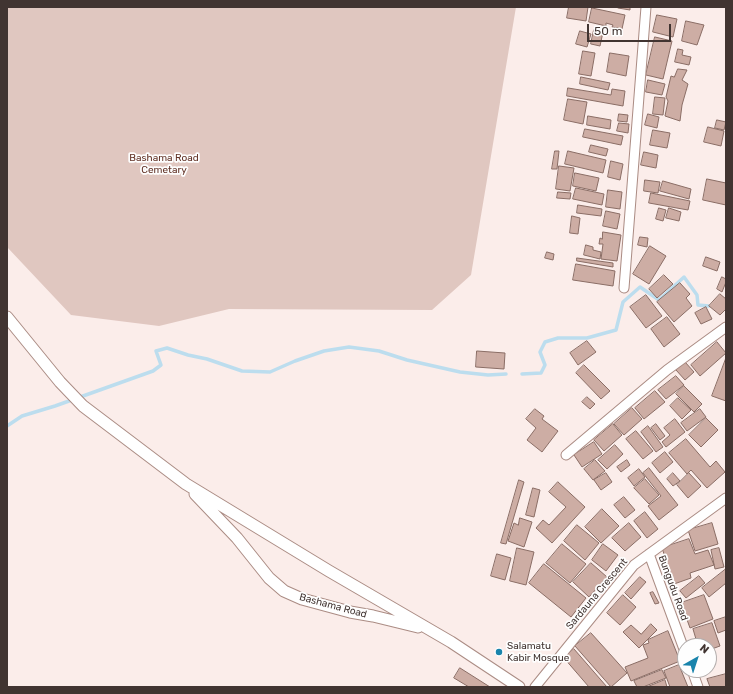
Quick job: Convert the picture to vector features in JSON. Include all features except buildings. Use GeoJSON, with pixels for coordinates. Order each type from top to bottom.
{"type":"FeatureCollection","features":[{"type":"Feature","properties":{"kind":"street"},"geometry":{"type":"LineString","coordinates":[[624,288],[646,7]]}},
{"type":"Feature","properties":{"kind":"street","name":"Bashama Road"},"geometry":{"type":"LineString","coordinates":[[7,317],[60,382],[83,406],[186,484],[430,630],[519,687]]}},
{"type":"Feature","properties":{"kind":"street"},"geometry":{"type":"LineString","coordinates":[[566,455],[667,370],[726,327]]}},
{"type":"Feature","properties":{"kind":"street","name":"Bashama Road"},"geometry":{"type":"LineString","coordinates":[[186,484],[237,538],[269,578],[284,591],[302,599],[350,612],[430,630]]}},
{"type":"Feature","properties":{"kind":"street","name":"Sardauna Crescent"},"geometry":{"type":"LineString","coordinates":[[535,687],[634,565],[726,498]]}},
{"type":"Feature","properties":{"kind":"street","name":"Bungudu Road"},"geometry":{"type":"LineString","coordinates":[[649,554],[680,638]]}},
{"type":"Feature","properties":{"kind":"green space","name":"Bashama Road Cemetary"},"geometry":{"type":"Polygon","coordinates":[[[7,7],[516,7],[471,275],[432,310],[229,309],[159,326],[71,315],[7,247],[7,7]]]}},
{"type":"Feature","properties":{"kind":"waterway"},"geometry":{"type":"LineString","coordinates":[[522,374],[541,373],[545,365],[540,352],[545,342],[558,338],[587,338],[616,330],[623,302],[640,287],[659,300],[684,277],[697,295],[698,305],[709,306]]}},
{"type":"Feature","properties":{"kind":"waterway"},"geometry":{"type":"LineString","coordinates":[[7,426],[22,416],[55,406],[153,371],[161,365],[156,351],[167,348],[207,359],[242,371],[270,372],[324,351],[349,347],[379,351],[407,360],[460,372],[488,375],[506,374]]}},
{"type":"Feature","properties":{"kind":"place","name":"Salamatu Kabir Mosque"},"geometry":{"type":"Point","coordinates":[499,652]}}]}
